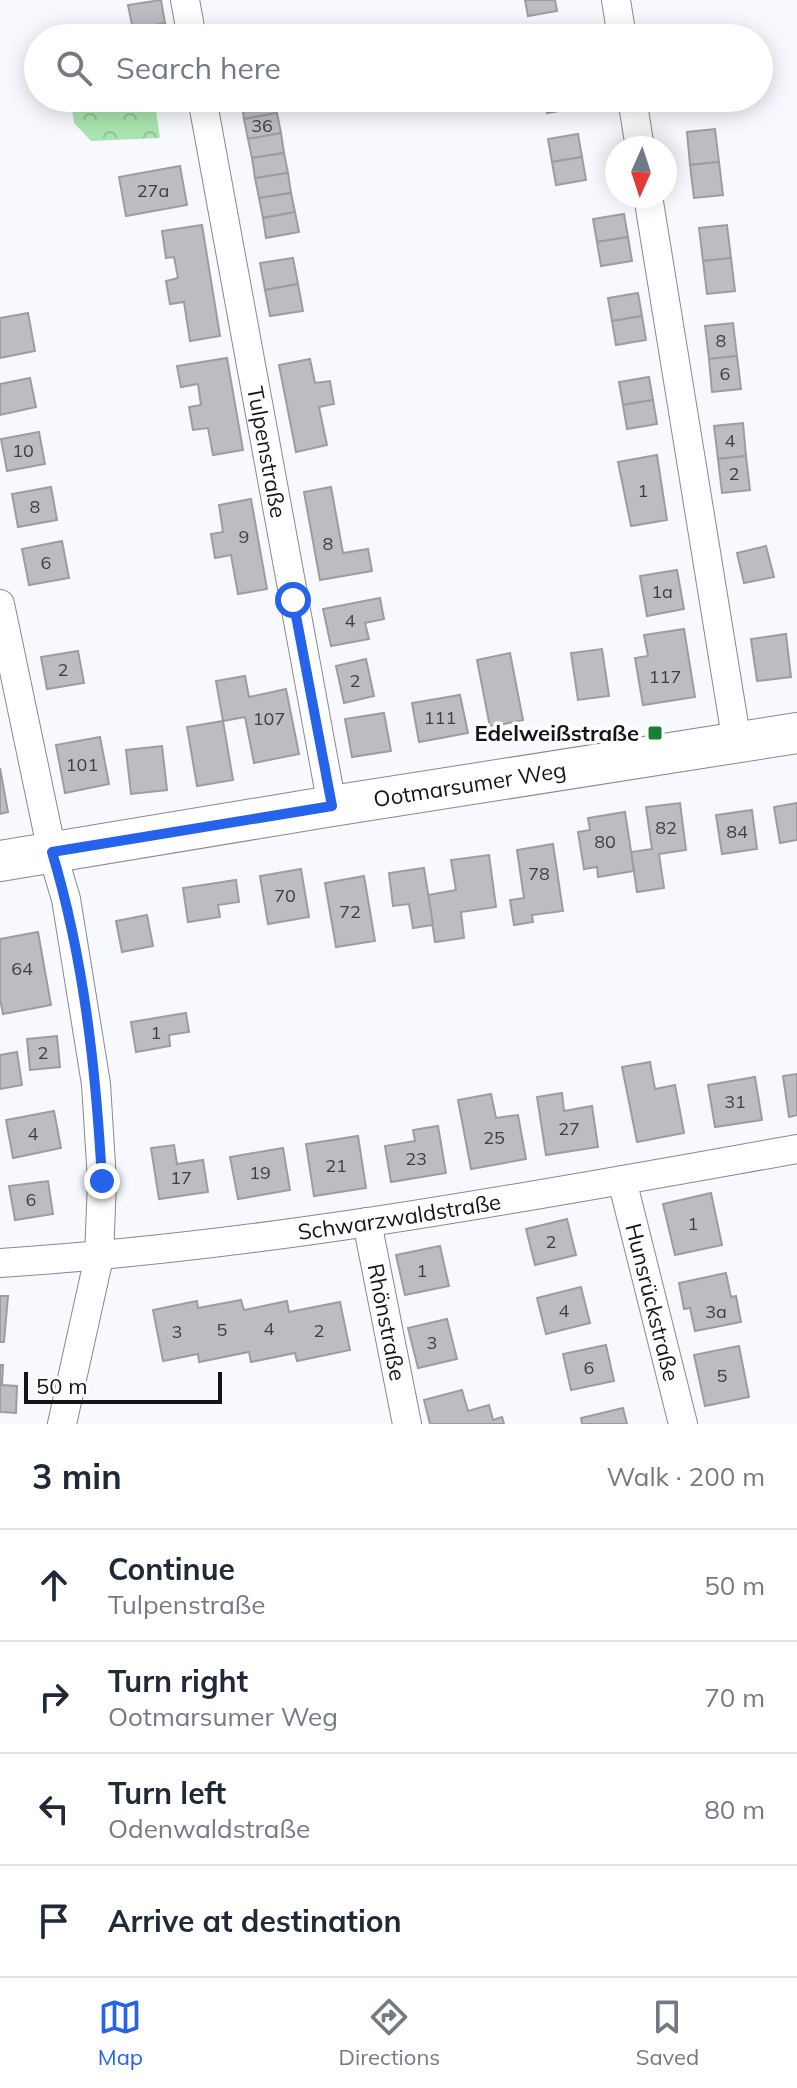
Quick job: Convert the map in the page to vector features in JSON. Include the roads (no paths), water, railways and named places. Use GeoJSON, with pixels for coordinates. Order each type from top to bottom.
{"type":"FeatureCollection","features":[{"type":"Feature","properties":{"kind":"street"},"geometry":{"type":"LineString","coordinates":[[185,0],[189,24]]}},
{"type":"Feature","properties":{"kind":"street"},"geometry":{"type":"LineString","coordinates":[[616,0],[620,24]]}},
{"type":"Feature","properties":{"kind":"street","name":"Tulpenstraße"},"geometry":{"type":"LineString","coordinates":[[205,112],[332,806]]}},
{"type":"Feature","properties":{"kind":"street"},"geometry":{"type":"LineString","coordinates":[[634,112],[638,136]]}},
{"type":"Feature","properties":{"kind":"street"},"geometry":{"type":"LineString","coordinates":[[650,208],[737,743]]}},
{"type":"Feature","properties":{"kind":"street"},"geometry":{"type":"LineString","coordinates":[[0,604],[52,852],[69,913],[96,1084],[102,1181],[99,1257],[62,1424]]}},
{"type":"Feature","properties":{"kind":"street","name":"Ootmarsumer Weg"},"geometry":{"type":"LineString","coordinates":[[0,861],[797,733]]}},
{"type":"Feature","properties":{"kind":"street","name":"Schwarzwaldstraße"},"geometry":{"type":"LineString","coordinates":[[0,1263],[99,1257],[226,1243],[797,1149]]}},
{"type":"Feature","properties":{"kind":"street","name":"Hunsrückstraße"},"geometry":{"type":"LineString","coordinates":[[622,1180],[683,1424]]}},
{"type":"Feature","properties":{"kind":"street","name":"Rhönstraße"},"geometry":{"type":"LineString","coordinates":[[367,1222],[407,1424]]}},
{"type":"Feature","properties":{"kind":"place","name":"Edelweißstraße"},"geometry":{"type":"Point","coordinates":[655,733]}}]}
